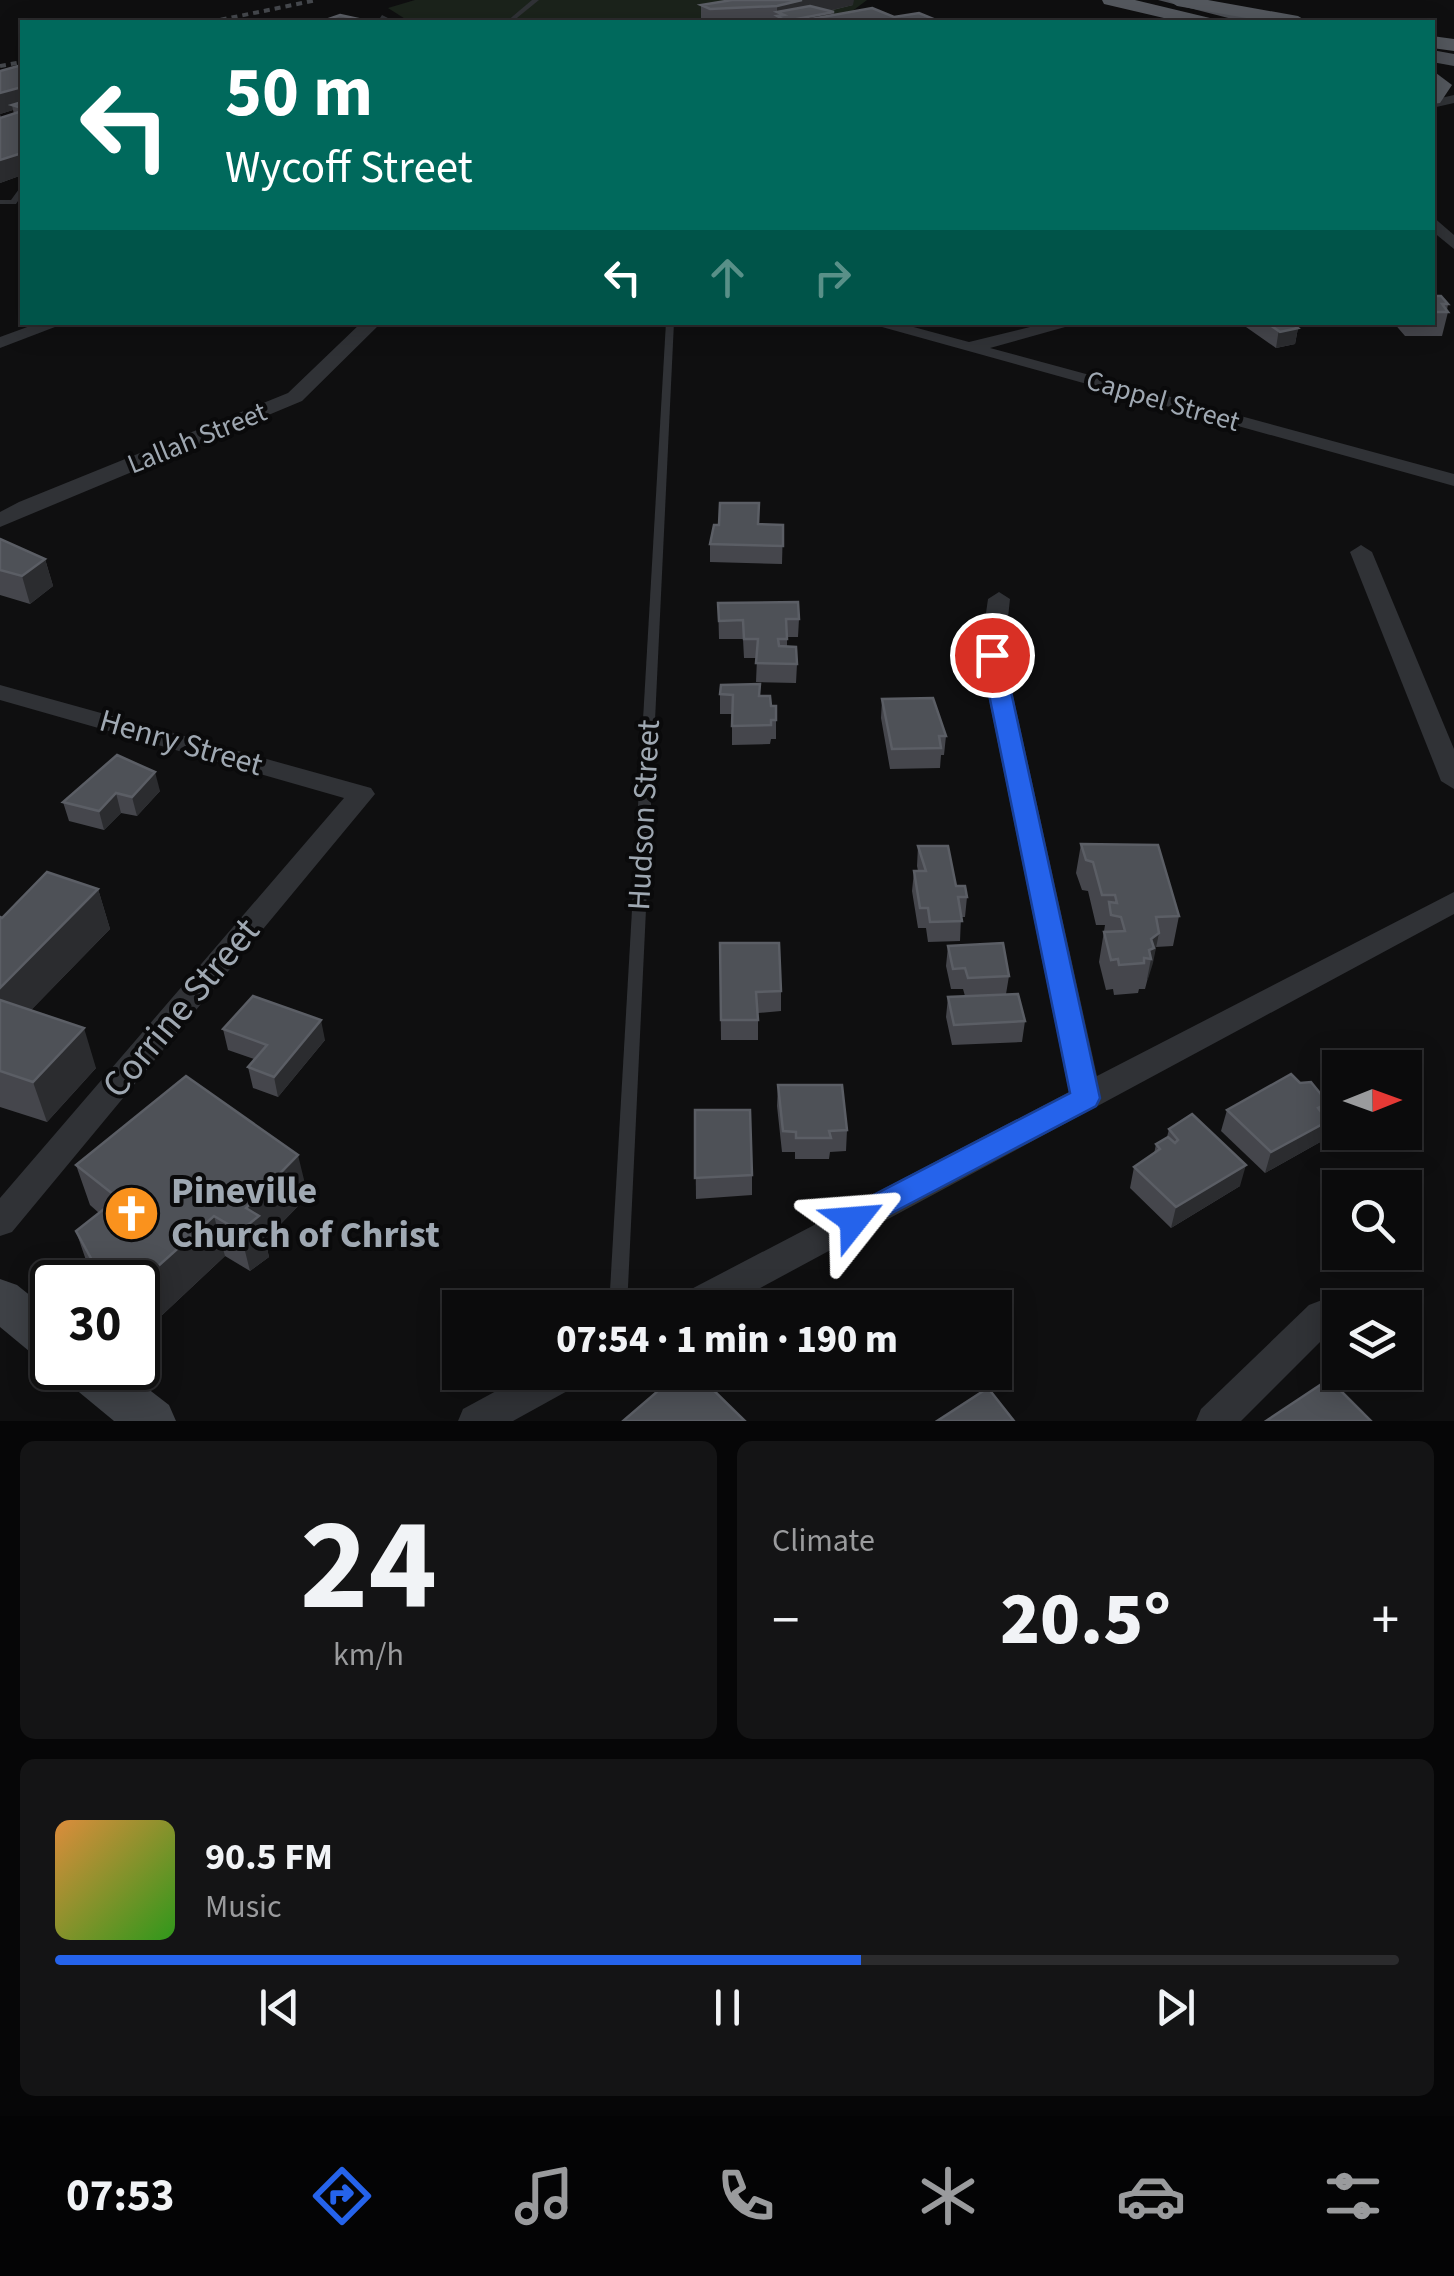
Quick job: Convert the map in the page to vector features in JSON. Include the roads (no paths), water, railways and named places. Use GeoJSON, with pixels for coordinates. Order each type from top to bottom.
{"type":"FeatureCollection","features":[{"type":"Feature","properties":{"kind":"highway"},"geometry":{"type":"LineString","coordinates":[[1110,0],[1198,20]]}},
{"type":"Feature","properties":{"kind":"highway"},"geometry":{"type":"LineString","coordinates":[[1177,0],[1287,20]]}},
{"type":"Feature","properties":{"kind":"main road"},"geometry":{"type":"LineString","coordinates":[[1167,0],[1257,20]]}},
{"type":"Feature","properties":{"kind":"main road"},"geometry":{"type":"LineString","coordinates":[[0,1299],[30,1324]]}},
{"type":"Feature","properties":{"kind":"main road"},"geometry":{"type":"LineString","coordinates":[[112,1390],[151,1421]]}},
{"type":"Feature","properties":{"kind":"street"},"geometry":{"type":"LineString","coordinates":[[0,321],[28,334]]}},
{"type":"Feature","properties":{"kind":"street"},"geometry":{"type":"LineString","coordinates":[[0,343],[51,325]]}},
{"type":"Feature","properties":{"kind":"street","name":"Lallah Street"},"geometry":{"type":"LineString","coordinates":[[0,520],[295,397],[370,325]]}},
{"type":"Feature","properties":{"kind":"street","name":"Cappel Street"},"geometry":{"type":"LineString","coordinates":[[885,325],[1454,480]]}},
{"type":"Feature","properties":{"kind":"street"},"geometry":{"type":"LineString","coordinates":[[970,347],[1062,325]]}},
{"type":"Feature","properties":{"kind":"street"},"geometry":{"type":"LineString","coordinates":[[1361,552],[1454,780]]}},
{"type":"Feature","properties":{"kind":"street"},"geometry":{"type":"LineString","coordinates":[[1000,599],[992,655],[1086,1098]]}},
{"type":"Feature","properties":{"kind":"street","name":"Henry Street"},"geometry":{"type":"LineString","coordinates":[[0,692],[362,794]]}},
{"type":"Feature","properties":{"kind":"street","name":"Corrine Street"},"geometry":{"type":"LineString","coordinates":[[0,1222],[362,794]]}},
{"type":"Feature","properties":{"kind":"street"},"geometry":{"type":"LineString","coordinates":[[723,1290],[1454,902]]}},
{"type":"Feature","properties":{"kind":"street"},"geometry":{"type":"LineString","coordinates":[[1215,1421],[1322,1316]]}},
{"type":"Feature","properties":{"kind":"street"},"geometry":{"type":"LineString","coordinates":[[478,1421],[534,1390]]}},
{"type":"Feature","properties":{"kind":"lane"},"geometry":{"type":"LineString","coordinates":[[511,20],[536,0]]}},
{"type":"Feature","properties":{"kind":"lane"},"geometry":{"type":"LineString","coordinates":[[382,16],[389,20]]}},
{"type":"Feature","properties":{"kind":"lane"},"geometry":{"type":"LineString","coordinates":[[0,199],[18,204]]}},
{"type":"Feature","properties":{"kind":"lane","name":"Hudson Street"},"geometry":{"type":"LineString","coordinates":[[619,1290],[670,325]]}},
{"type":"Feature","properties":{"kind":"railway"},"geometry":{"type":"LineString","coordinates":[[220,20],[317,0]]}},
{"type":"Feature","properties":{"kind":"railway"},"geometry":{"type":"LineString","coordinates":[[0,66],[20,62]]}},
{"type":"Feature","properties":{"kind":"place","name":"Pineville Church of Christ"},"geometry":{"type":"Point","coordinates":[132,1213]}}]}
